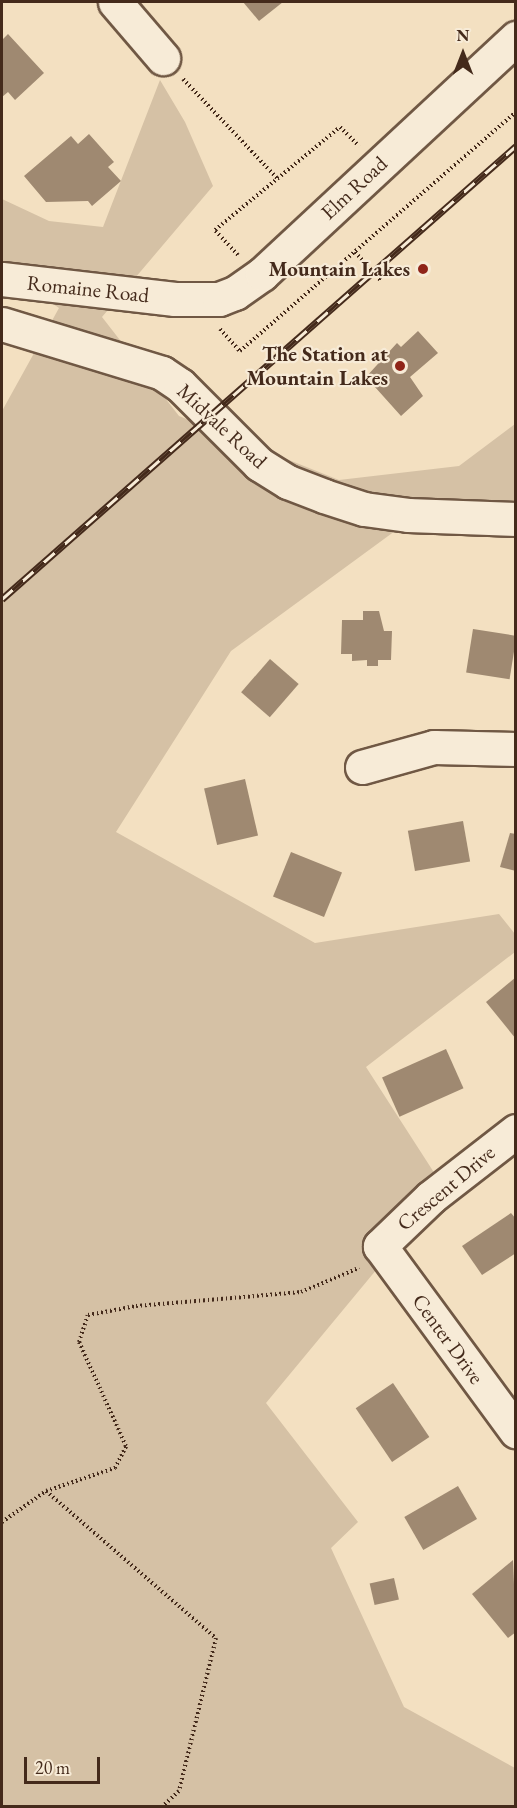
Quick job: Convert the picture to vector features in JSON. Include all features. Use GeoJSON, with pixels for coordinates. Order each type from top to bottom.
{"type":"FeatureCollection","features":[{"type":"Feature","properties":{"kind":"street"},"geometry":{"type":"LineString","coordinates":[[115,2],[164,58]]}},
{"type":"Feature","properties":{"kind":"street","name":"Elm Road"},"geometry":{"type":"LineString","coordinates":[[175,298],[219,298],[262,274],[516,38]]}},
{"type":"Feature","properties":{"kind":"street","name":"Romaine Road"},"geometry":{"type":"LineString","coordinates":[[2,279],[175,298]]}},
{"type":"Feature","properties":{"kind":"street","name":"Midvale Road"},"geometry":{"type":"LineString","coordinates":[[2,324],[162,373],[180,385],[259,464],[324,496],[364,509],[408,515],[516,519]]}},
{"type":"Feature","properties":{"kind":"street"},"geometry":{"type":"LineString","coordinates":[[362,767],[434,747],[516,749]]}},
{"type":"Feature","properties":{"kind":"street","name":"Crescent Drive"},"geometry":{"type":"LineString","coordinates":[[380,1247],[431,1197],[516,1131]]}},
{"type":"Feature","properties":{"kind":"street","name":"Center Drive"},"geometry":{"type":"LineString","coordinates":[[380,1247],[516,1431]]}},
{"type":"Feature","properties":{"kind":"path"},"geometry":{"type":"LineString","coordinates":[[164,58],[277,178]]}},
{"type":"Feature","properties":{"kind":"path"},"geometry":{"type":"LineString","coordinates":[[221,330],[240,351],[516,112]]}},
{"type":"Feature","properties":{"kind":"path"},"geometry":{"type":"LineString","coordinates":[[243,260],[215,230],[340,127],[361,149]]}},
{"type":"Feature","properties":{"kind":"path"},"geometry":{"type":"LineString","coordinates":[[355,252],[381,281]]}},
{"type":"Feature","properties":{"kind":"path"},"geometry":{"type":"LineString","coordinates":[[2,1522],[46,1491],[115,1468],[126,1446],[79,1342],[88,1315],[136,1306],[301,1292],[357,1270],[380,1247]]}},
{"type":"Feature","properties":{"kind":"path"},"geometry":{"type":"LineString","coordinates":[[46,1491],[216,1638],[179,1791],[163,1806]]}},
{"type":"Feature","properties":{"kind":"shaded area"},"geometry":{"type":"Polygon","coordinates":[[[160,80],[185,122],[213,186],[102,317],[179,416],[339,480],[459,466],[515,424],[515,519],[410,520],[231,651],[116,832],[315,943],[499,914],[515,934],[515,952],[366,1067],[444,1188],[266,1403],[358,1522],[331,1548],[404,1707],[515,1768],[515,1806],[2,1806],[2,411],[59,308],[2,269],[2,199],[49,221],[103,227],[160,80]]]}},
{"type":"Feature","properties":{"kind":"building"},"geometry":{"type":"Polygon","coordinates":[[[243,2],[283,2],[259,21],[243,2]]]}},
{"type":"Feature","properties":{"kind":"building"},"geometry":{"type":"Polygon","coordinates":[[[8,34],[44,73],[15,100],[8,92],[2,97],[2,40],[8,34]]]}},
{"type":"Feature","properties":{"kind":"building"},"geometry":{"type":"Polygon","coordinates":[[[89,134],[114,162],[108,167],[121,181],[92,206],[88,201],[46,202],[24,176],[71,136],[78,144],[89,134]]]}},
{"type":"Feature","properties":{"kind":"building","name":"The Station at Mountain Lakes"},"geometry":{"type":"Polygon","coordinates":[[[418,331],[438,353],[410,377],[423,396],[401,416],[366,377],[397,343],[401,347],[418,331]]]}},
{"type":"Feature","properties":{"kind":"building"},"geometry":{"type":"Polygon","coordinates":[[[363,611],[379,611],[384,631],[392,631],[391,660],[378,660],[378,666],[367,666],[367,660],[352,661],[352,654],[341,654],[342,620],[363,620],[363,611]]]}},
{"type":"Feature","properties":{"kind":"building"},"geometry":{"type":"Polygon","coordinates":[[[473,629],[516,636],[510,679],[466,672],[473,629]]]}},
{"type":"Feature","properties":{"kind":"building"},"geometry":{"type":"Polygon","coordinates":[[[270,659],[299,684],[270,717],[241,692],[270,659]]]}},
{"type":"Feature","properties":{"kind":"building"},"geometry":{"type":"Polygon","coordinates":[[[245,779],[258,836],[217,845],[204,788],[245,779]]]}},
{"type":"Feature","properties":{"kind":"building"},"geometry":{"type":"Polygon","coordinates":[[[463,821],[470,861],[415,871],[408,831],[463,821]]]}},
{"type":"Feature","properties":{"kind":"building"},"geometry":{"type":"Polygon","coordinates":[[[510,833],[516,834],[516,871],[500,867],[510,833]]]}},
{"type":"Feature","properties":{"kind":"building"},"geometry":{"type":"Polygon","coordinates":[[[291,852],[342,873],[324,917],[273,897],[291,852]]]}},
{"type":"Feature","properties":{"kind":"building"},"geometry":{"type":"Polygon","coordinates":[[[516,977],[516,1039],[486,1002],[516,977]]]}},
{"type":"Feature","properties":{"kind":"building"},"geometry":{"type":"Polygon","coordinates":[[[446,1049],[463,1088],[400,1117],[382,1077],[446,1049]]]}},
{"type":"Feature","properties":{"kind":"building"},"geometry":{"type":"Polygon","coordinates":[[[511,1213],[516,1219],[516,1253],[482,1275],[462,1246],[511,1213]]]}},
{"type":"Feature","properties":{"kind":"building"},"geometry":{"type":"Polygon","coordinates":[[[393,1383],[429,1437],[392,1462],[356,1408],[393,1383]]]}},
{"type":"Feature","properties":{"kind":"building"},"geometry":{"type":"Polygon","coordinates":[[[458,1486],[477,1519],[423,1550],[404,1517],[458,1486]]]}},
{"type":"Feature","properties":{"kind":"building"},"geometry":{"type":"Polygon","coordinates":[[[513,1560],[516,1632],[508,1638],[472,1594],[513,1560]]]}},
{"type":"Feature","properties":{"kind":"building"},"geometry":{"type":"Polygon","coordinates":[[[394,1578],[399,1599],[375,1605],[370,1584],[394,1578]]]}},
{"type":"Feature","properties":{"kind":"railway"},"geometry":{"type":"LineString","coordinates":[[2,599],[516,146]]}},
{"type":"Feature","properties":{"kind":"place","name":"Mountain Lakes"},"geometry":{"type":"Point","coordinates":[423,269]}},
{"type":"Feature","properties":{"kind":"place","name":"The Station at Mountain Lakes"},"geometry":{"type":"Point","coordinates":[400,366]}}]}
